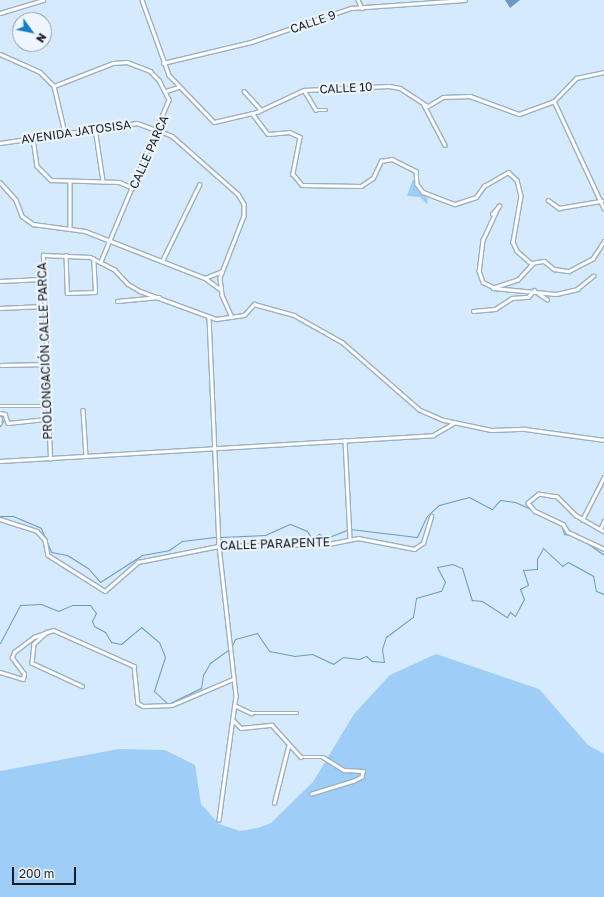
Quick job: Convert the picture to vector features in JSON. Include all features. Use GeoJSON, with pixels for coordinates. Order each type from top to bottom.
{"type":"FeatureCollection","features":[{"type":"Feature","properties":{"kind":"street"},"geometry":{"type":"LineString","coordinates":[[0,13],[43,0]]}},
{"type":"Feature","properties":{"kind":"street","name":"CALLE 10"},"geometry":{"type":"LineString","coordinates":[[142,0],[163,63],[178,87],[214,122],[261,110],[304,90],[394,86],[424,104]]}},
{"type":"Feature","properties":{"kind":"street"},"geometry":{"type":"LineString","coordinates":[[358,0],[362,8]]}},
{"type":"Feature","properties":{"kind":"street","name":"CALLE 9"},"geometry":{"type":"LineString","coordinates":[[163,63],[251,42],[362,8],[465,0]]}},
{"type":"Feature","properties":{"kind":"street"},"geometry":{"type":"LineString","coordinates":[[0,54],[40,72],[54,86],[65,133]]}},
{"type":"Feature","properties":{"kind":"street"},"geometry":{"type":"LineString","coordinates":[[54,86],[113,63],[127,62],[150,71],[166,91],[178,87]]}},
{"type":"Feature","properties":{"kind":"street"},"geometry":{"type":"LineString","coordinates":[[424,104],[434,105],[443,97],[470,96],[520,114],[554,101],[569,82],[604,72]]}},
{"type":"Feature","properties":{"kind":"street"},"geometry":{"type":"LineString","coordinates":[[304,90],[316,110],[326,110]]}},
{"type":"Feature","properties":{"kind":"street","name":"CALLE PARCA"},"geometry":{"type":"LineString","coordinates":[[100,262],[169,105],[166,91]]}},
{"type":"Feature","properties":{"kind":"street"},"geometry":{"type":"LineString","coordinates":[[244,92],[261,110]]}},
{"type":"Feature","properties":{"kind":"street"},"geometry":{"type":"LineString","coordinates":[[554,101],[587,166],[604,208]]}},
{"type":"Feature","properties":{"kind":"street"},"geometry":{"type":"LineString","coordinates":[[424,104],[445,145]]}},
{"type":"Feature","properties":{"kind":"street"},"geometry":{"type":"LineString","coordinates":[[252,113],[268,134],[289,132],[300,137],[302,144],[293,174],[297,182],[306,186],[360,186],[373,178],[381,161],[392,159],[416,171],[418,186],[423,192],[455,204],[476,197],[498,175],[512,174],[521,196],[513,242],[517,251],[533,264]]}},
{"type":"Feature","properties":{"kind":"street","name":"AVENIDA JATOSISA"},"geometry":{"type":"LineString","coordinates":[[0,142],[137,123],[159,129],[192,153],[238,194],[244,204],[244,216],[222,270],[221,290],[232,317]]}},
{"type":"Feature","properties":{"kind":"street"},"geometry":{"type":"LineString","coordinates":[[94,128],[103,181]]}},
{"type":"Feature","properties":{"kind":"street"},"geometry":{"type":"LineString","coordinates":[[33,138],[40,172],[50,180],[70,182],[119,182],[133,188]]}},
{"type":"Feature","properties":{"kind":"street"},"geometry":{"type":"LineString","coordinates":[[0,182],[10,191],[25,219],[36,225],[70,229],[110,240],[205,278],[221,290]]}},
{"type":"Feature","properties":{"kind":"street"},"geometry":{"type":"LineString","coordinates":[[70,182],[70,229]]}},
{"type":"Feature","properties":{"kind":"street"},"geometry":{"type":"LineString","coordinates":[[162,261],[199,185]]}},
{"type":"Feature","properties":{"kind":"street"},"geometry":{"type":"LineString","coordinates":[[548,200],[559,208],[600,201]]}},
{"type":"Feature","properties":{"kind":"street"},"geometry":{"type":"LineString","coordinates":[[492,214],[499,206],[483,240],[479,271],[483,282],[502,292],[534,290],[547,299]]}},
{"type":"Feature","properties":{"kind":"street"},"geometry":{"type":"LineString","coordinates":[[493,287],[517,280],[533,264],[544,261],[556,270],[569,271],[593,258],[604,241]]}},
{"type":"Feature","properties":{"kind":"street","name":"PROLONGACIÓN CALLE PARCA"},"geometry":{"type":"LineString","coordinates":[[50,458],[47,419],[42,255],[66,255],[93,258],[118,272],[128,284],[159,298],[209,317]]}},
{"type":"Feature","properties":{"kind":"street"},"geometry":{"type":"LineString","coordinates":[[66,255],[67,293],[94,292],[93,258]]}},
{"type":"Feature","properties":{"kind":"street"},"geometry":{"type":"LineString","coordinates":[[205,278],[222,270]]}},
{"type":"Feature","properties":{"kind":"street"},"geometry":{"type":"LineString","coordinates":[[537,292],[556,294],[577,289],[593,276]]}},
{"type":"Feature","properties":{"kind":"street"},"geometry":{"type":"LineString","coordinates":[[0,281],[42,279]]}},
{"type":"Feature","properties":{"kind":"street"},"geometry":{"type":"LineString","coordinates":[[473,311],[495,309],[512,298],[528,296],[534,290]]}},
{"type":"Feature","properties":{"kind":"street"},"geometry":{"type":"LineString","coordinates":[[117,301],[159,298]]}},
{"type":"Feature","properties":{"kind":"street"},"geometry":{"type":"LineString","coordinates":[[219,820],[232,720],[236,706],[219,546],[209,317],[232,317],[244,315],[256,304],[309,322],[374,367],[420,410],[455,423],[490,430],[525,429],[604,440]]}},
{"type":"Feature","properties":{"kind":"street"},"geometry":{"type":"LineString","coordinates":[[0,308],[43,306]]}},
{"type":"Feature","properties":{"kind":"street"},"geometry":{"type":"LineString","coordinates":[[1,365],[46,364]]}},
{"type":"Feature","properties":{"kind":"street"},"geometry":{"type":"LineString","coordinates":[[0,406],[47,406]]}},
{"type":"Feature","properties":{"kind":"street"},"geometry":{"type":"LineString","coordinates":[[83,410],[86,456]]}},
{"type":"Feature","properties":{"kind":"street"},"geometry":{"type":"LineString","coordinates":[[0,413],[5,414],[8,423],[47,419]]}},
{"type":"Feature","properties":{"kind":"street"},"geometry":{"type":"LineString","coordinates":[[0,418],[0,424]]}},
{"type":"Feature","properties":{"kind":"street"},"geometry":{"type":"LineString","coordinates":[[0,461],[433,435],[455,423]]}},
{"type":"Feature","properties":{"kind":"street"},"geometry":{"type":"LineString","coordinates":[[345,440],[350,539]]}},
{"type":"Feature","properties":{"kind":"street"},"geometry":{"type":"LineString","coordinates":[[582,520],[604,477]]}},
{"type":"Feature","properties":{"kind":"street"},"geometry":{"type":"LineString","coordinates":[[604,532],[582,520],[552,495],[539,494],[528,503],[535,511],[563,524],[568,532],[604,549]]}},
{"type":"Feature","properties":{"kind":"street","name":"CALLE PARAPENTE"},"geometry":{"type":"LineString","coordinates":[[0,519],[33,529],[44,538],[48,555],[82,574],[99,590],[108,590],[138,562],[219,546],[328,544],[350,539],[414,549],[423,543],[431,516]]}},
{"type":"Feature","properties":{"kind":"street"},"geometry":{"type":"LineString","coordinates":[[600,529],[604,521]]}},
{"type":"Feature","properties":{"kind":"street"},"geometry":{"type":"LineString","coordinates":[[0,672],[23,679],[24,674],[12,658],[14,652],[49,630],[74,637],[134,666],[138,703],[142,706],[172,705],[233,679]]}},
{"type":"Feature","properties":{"kind":"street"},"geometry":{"type":"LineString","coordinates":[[49,630],[34,644],[31,661],[82,686]]}},
{"type":"Feature","properties":{"kind":"street"},"geometry":{"type":"LineString","coordinates":[[236,706],[251,713],[297,713]]}},
{"type":"Feature","properties":{"kind":"street"},"geometry":{"type":"LineString","coordinates":[[232,720],[241,728],[272,726],[288,747],[303,758],[323,757],[344,770],[363,771],[362,777],[354,781],[312,794]]}},
{"type":"Feature","properties":{"kind":"street"},"geometry":{"type":"LineString","coordinates":[[274,803],[288,747]]}},
{"type":"Feature","properties":{"kind":"shaded area"},"geometry":{"type":"Polygon","coordinates":[[[505,0],[520,0],[510,8],[505,0]]]}},
{"type":"Feature","properties":{"kind":"shaded area"},"geometry":{"type":"Polygon","coordinates":[[[413,179],[428,199],[427,204],[420,197],[407,196],[413,179]]]}},
{"type":"Feature","properties":{"kind":"shaded area"},"geometry":{"type":"Polygon","coordinates":[[[436,654],[539,689],[588,745],[604,754],[604,897],[0,897],[0,771],[119,749],[165,750],[195,765],[201,804],[219,824],[240,831],[258,828],[271,823],[313,782],[354,714],[390,675],[436,654]]]}},
{"type":"Feature","properties":{"kind":"waterway"},"geometry":{"type":"LineString","coordinates":[[0,426],[5,418]]}},
{"type":"Feature","properties":{"kind":"waterway"},"geometry":{"type":"LineString","coordinates":[[220,537],[265,535],[290,524],[307,531],[312,539],[319,534],[326,538],[350,529],[417,537],[427,516],[439,505],[469,497],[492,509],[500,500],[515,502],[535,511]]}},
{"type":"Feature","properties":{"kind":"waterway"},"geometry":{"type":"LineString","coordinates":[[0,516],[13,516],[41,528],[51,552],[67,555],[88,568],[100,582],[142,555],[169,550],[182,541],[217,537]]}},
{"type":"Feature","properties":{"kind":"waterway"},"geometry":{"type":"LineString","coordinates":[[561,524],[564,534],[570,535]]}},
{"type":"Feature","properties":{"kind":"waterway"},"geometry":{"type":"LineString","coordinates":[[584,541],[604,555]]}},
{"type":"Feature","properties":{"kind":"waterway"},"geometry":{"type":"LineString","coordinates":[[232,646],[235,639],[257,633],[269,651],[294,656],[312,654],[333,664],[343,657],[359,659],[366,656],[372,661],[384,662],[382,649],[386,637],[413,617],[416,598],[441,591],[445,582],[437,567],[452,564],[462,568],[472,600],[482,601],[507,617],[510,612],[515,616],[524,599],[520,589],[528,585],[523,570],[537,569],[537,559],[543,548],[562,566],[568,562],[593,576],[596,591],[604,594]]}},
{"type":"Feature","properties":{"kind":"waterway"},"geometry":{"type":"LineString","coordinates":[[0,643],[20,605],[41,604],[58,611],[72,605],[90,605],[96,613],[92,621],[94,626],[105,632],[111,642],[121,644],[141,627],[159,642],[165,657],[154,691],[168,704],[201,688],[203,675],[210,663],[228,650]]}}]}
